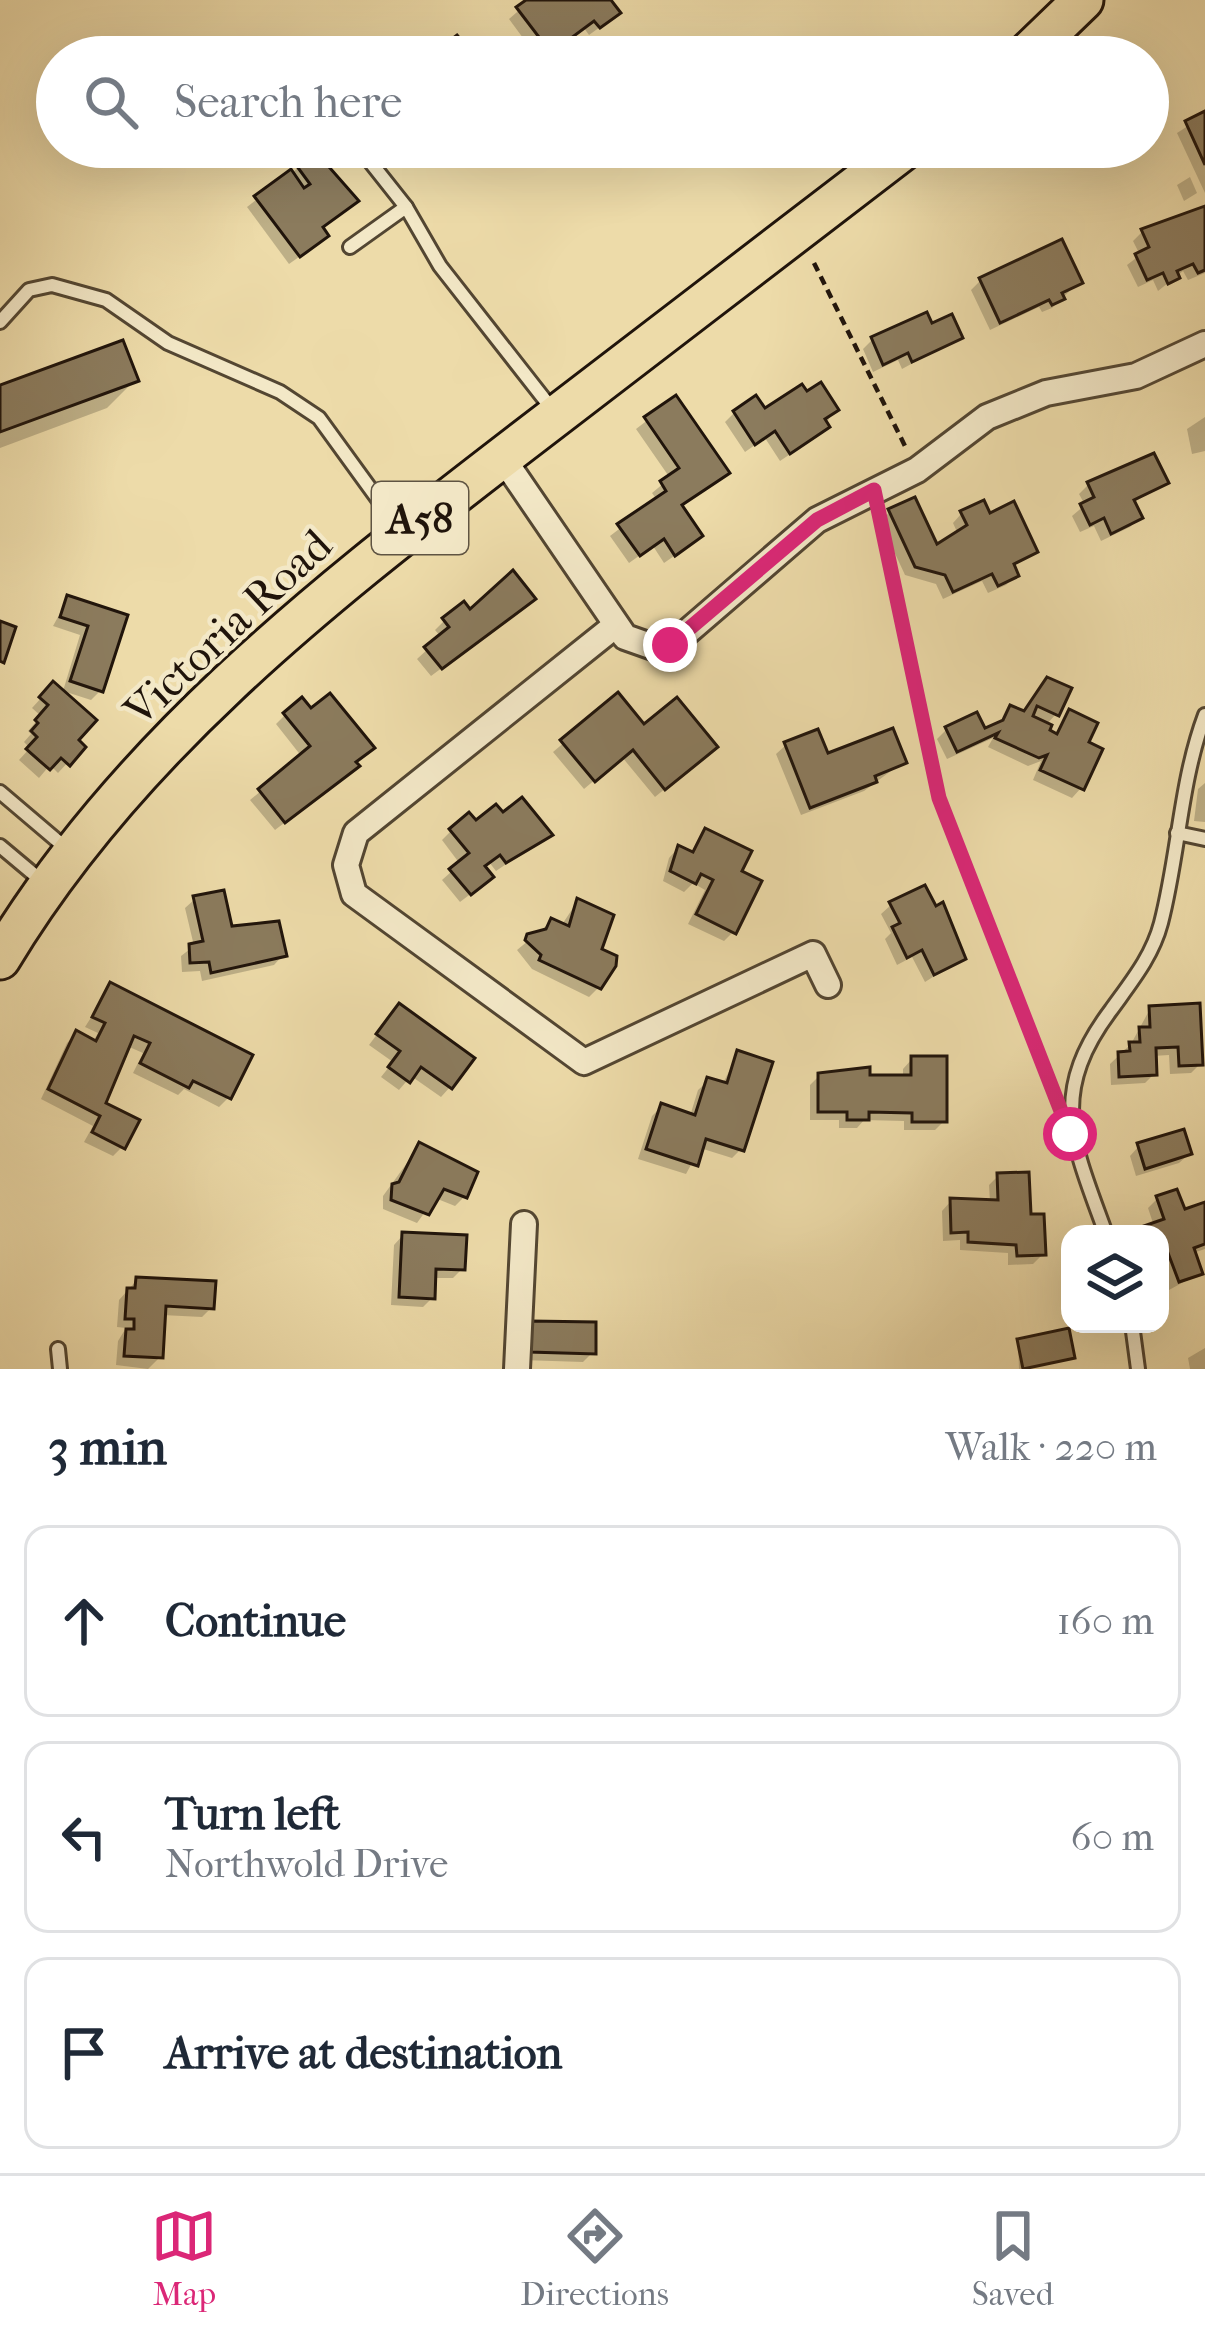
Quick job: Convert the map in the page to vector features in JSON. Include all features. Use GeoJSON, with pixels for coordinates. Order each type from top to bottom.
{"type":"FeatureCollection","features":[{"type":"Feature","properties":{"kind":"highway"},"geometry":{"type":"LineString","coordinates":[[1046,36],[1083,0]]}},
{"type":"Feature","properties":{"kind":"highway","name":"Victoria Road"},"geometry":{"type":"LineString","coordinates":[[0,959],[112,802],[225,686],[402,532],[880,168]]}},
{"type":"Feature","properties":{"kind":"street"},"geometry":{"type":"LineString","coordinates":[[502,457],[616,625],[644,648],[670,645],[817,520],[916,470],[1016,402],[1136,376],[1205,344]]}},
{"type":"Feature","properties":{"kind":"street"},"geometry":{"type":"LineString","coordinates":[[616,625],[356,833],[346,865],[354,894],[584,1062],[812,954],[828,985]]}},
{"type":"Feature","properties":{"kind":"street"},"geometry":{"type":"LineString","coordinates":[[517,1369],[524,1225]]}},
{"type":"Feature","properties":{"kind":"lane"},"geometry":{"type":"LineString","coordinates":[[375,168],[406,207],[440,266],[557,414]]}},
{"type":"Feature","properties":{"kind":"lane"},"geometry":{"type":"LineString","coordinates":[[350,247],[406,207]]}},
{"type":"Feature","properties":{"kind":"lane"},"geometry":{"type":"LineString","coordinates":[[0,322],[29,290],[52,285],[77,288],[106,300],[168,343],[280,392],[319,418],[402,532]]}},
{"type":"Feature","properties":{"kind":"lane"},"geometry":{"type":"LineString","coordinates":[[1103,1225],[1070,1134],[1073,1079],[1102,1021],[1146,962],[1161,924],[1204,719]]}},
{"type":"Feature","properties":{"kind":"lane"},"geometry":{"type":"LineString","coordinates":[[0,792],[72,854]]}},
{"type":"Feature","properties":{"kind":"lane"},"geometry":{"type":"LineString","coordinates":[[1178,833],[1205,839]]}},
{"type":"Feature","properties":{"kind":"lane"},"geometry":{"type":"LineString","coordinates":[[0,846],[49,887]]}},
{"type":"Feature","properties":{"kind":"lane"},"geometry":{"type":"LineString","coordinates":[[1133,1333],[1138,1369]]}},
{"type":"Feature","properties":{"kind":"lane"},"geometry":{"type":"LineString","coordinates":[[58,1349],[59,1369]]}},
{"type":"Feature","properties":{"kind":"path"},"geometry":{"type":"LineString","coordinates":[[797,232],[916,470]]}},
{"type":"Feature","properties":{"kind":"path"},"geometry":{"type":"LineString","coordinates":[[874,490],[939,798],[1070,1134]]}},
{"type":"Feature","properties":{"kind":"building"},"geometry":{"type":"Polygon","coordinates":[[[526,0],[611,0],[621,13],[600,28],[594,21],[574,36],[538,36],[516,7],[526,0]]]}},
{"type":"Feature","properties":{"kind":"building"},"geometry":{"type":"Polygon","coordinates":[[[1205,111],[1205,165],[1185,121],[1205,111]]]}},
{"type":"Feature","properties":{"kind":"building"},"geometry":{"type":"Polygon","coordinates":[[[298,168],[330,168],[359,201],[323,227],[329,236],[300,257],[254,196],[291,169],[304,188],[310,184],[298,168]]]}},
{"type":"Feature","properties":{"kind":"building"},"geometry":{"type":"Polygon","coordinates":[[[1205,206],[1205,270],[1198,273],[1193,264],[1177,271],[1180,278],[1168,284],[1163,273],[1147,280],[1135,254],[1149,247],[1141,229],[1205,206]]]}},
{"type":"Feature","properties":{"kind":"building"},"geometry":{"type":"Polygon","coordinates":[[[1062,239],[1083,283],[1062,293],[1065,299],[1052,305],[1049,300],[1000,323],[979,278],[1062,239]]]}},
{"type":"Feature","properties":{"kind":"building"},"geometry":{"type":"Polygon","coordinates":[[[927,312],[932,323],[952,314],[963,338],[912,362],[908,353],[883,365],[871,337],[927,312]]]}},
{"type":"Feature","properties":{"kind":"building"},"geometry":{"type":"Polygon","coordinates":[[[123,340],[139,381],[0,432],[0,385],[123,340]]]}},
{"type":"Feature","properties":{"kind":"building"},"geometry":{"type":"Polygon","coordinates":[[[821,382],[839,410],[825,419],[830,427],[790,454],[775,431],[755,445],[733,411],[756,395],[765,408],[802,384],[807,391],[821,382]]]}},
{"type":"Feature","properties":{"kind":"building"},"geometry":{"type":"Polygon","coordinates":[[[676,395],[730,473],[682,505],[703,536],[675,556],[664,539],[640,556],[617,524],[666,491],[660,481],[679,468],[644,417],[676,395]]]}},
{"type":"Feature","properties":{"kind":"building"},"geometry":{"type":"Polygon","coordinates":[[[1154,453],[1169,483],[1134,500],[1143,518],[1111,534],[1104,518],[1090,525],[1080,504],[1094,497],[1087,482],[1154,453]]]}},
{"type":"Feature","properties":{"kind":"building"},"geometry":{"type":"Polygon","coordinates":[[[915,497],[937,544],[967,525],[960,511],[984,500],[990,513],[1014,501],[1038,552],[1014,564],[1019,576],[998,586],[992,574],[953,592],[945,575],[915,567],[888,509],[915,497]]]}},
{"type":"Feature","properties":{"kind":"building"},"geometry":{"type":"Polygon","coordinates":[[[513,570],[536,599],[442,669],[424,647],[449,627],[442,618],[464,601],[470,609],[513,570]]]}},
{"type":"Feature","properties":{"kind":"building"},"geometry":{"type":"Polygon","coordinates":[[[67,595],[128,615],[103,692],[70,681],[88,626],[60,617],[67,595]]]}},
{"type":"Feature","properties":{"kind":"building"},"geometry":{"type":"Polygon","coordinates":[[[0,621],[16,627],[4,663],[0,661],[0,621]]]}},
{"type":"Feature","properties":{"kind":"building"},"geometry":{"type":"Polygon","coordinates":[[[1047,677],[1072,688],[1059,716],[1037,706],[1033,716],[1052,725],[1050,730],[1057,734],[1069,709],[1098,723],[1089,742],[1103,749],[1084,790],[1040,770],[1047,755],[1039,758],[995,738],[998,733],[957,752],[945,727],[977,712],[985,728],[1003,720],[1010,705],[1024,711],[1047,677]]]}},
{"type":"Feature","properties":{"kind":"building"},"geometry":{"type":"Polygon","coordinates":[[[53,681],[97,720],[79,740],[86,747],[70,766],[61,758],[50,770],[26,749],[37,737],[31,731],[38,723],[35,720],[48,705],[39,697],[53,681]]]}},
{"type":"Feature","properties":{"kind":"building"},"geometry":{"type":"Polygon","coordinates":[[[618,692],[644,724],[677,697],[718,747],[665,790],[633,750],[595,782],[560,740],[618,692]]]}},
{"type":"Feature","properties":{"kind":"building"},"geometry":{"type":"Polygon","coordinates":[[[330,693],[375,748],[356,762],[360,766],[285,823],[258,789],[310,746],[283,713],[302,697],[311,708],[330,693]]]}},
{"type":"Feature","properties":{"kind":"building"},"geometry":{"type":"Polygon","coordinates":[[[893,728],[907,763],[875,776],[877,782],[810,808],[784,742],[818,729],[828,753],[893,728]]]}},
{"type":"Feature","properties":{"kind":"building"},"geometry":{"type":"Polygon","coordinates":[[[522,797],[553,835],[506,863],[500,855],[485,866],[494,877],[471,895],[449,869],[469,853],[449,829],[469,812],[476,820],[496,804],[503,812],[522,797]]]}},
{"type":"Feature","properties":{"kind":"building"},"geometry":{"type":"Polygon","coordinates":[[[705,828],[752,851],[742,871],[762,881],[736,934],[696,914],[713,880],[701,874],[696,884],[670,871],[678,845],[693,852],[705,828]]]}},
{"type":"Feature","properties":{"kind":"building"},"geometry":{"type":"Polygon","coordinates":[[[925,885],[936,906],[943,902],[966,959],[934,975],[922,950],[907,958],[892,927],[900,923],[889,902],[925,885]]]}},
{"type":"Feature","properties":{"kind":"building"},"geometry":{"type":"Polygon","coordinates":[[[224,890],[232,926],[279,921],[287,956],[211,973],[209,962],[190,963],[189,944],[203,941],[193,896],[224,890]]]}},
{"type":"Feature","properties":{"kind":"building"},"geometry":{"type":"Polygon","coordinates":[[[577,898],[614,915],[602,949],[617,956],[616,966],[601,989],[539,960],[541,955],[525,940],[527,934],[546,929],[551,918],[569,926],[577,898]]]}},
{"type":"Feature","properties":{"kind":"building"},"geometry":{"type":"Polygon","coordinates":[[[110,982],[253,1055],[231,1099],[193,1081],[189,1088],[140,1063],[150,1043],[134,1036],[106,1103],[140,1120],[125,1149],[92,1132],[100,1116],[48,1089],[76,1030],[96,1041],[105,1023],[92,1017],[110,982]]]}},
{"type":"Feature","properties":{"kind":"building"},"geometry":{"type":"Polygon","coordinates":[[[399,1003],[475,1058],[452,1089],[421,1067],[410,1083],[388,1067],[400,1051],[376,1034],[399,1003]]]}},
{"type":"Feature","properties":{"kind":"building"},"geometry":{"type":"Polygon","coordinates":[[[1200,1003],[1203,1065],[1179,1066],[1178,1047],[1156,1048],[1157,1075],[1119,1077],[1118,1052],[1130,1051],[1129,1042],[1140,1042],[1139,1027],[1150,1027],[1149,1006],[1200,1003]]]}},
{"type":"Feature","properties":{"kind":"building"},"geometry":{"type":"Polygon","coordinates":[[[737,1050],[773,1062],[744,1151],[706,1139],[698,1166],[646,1149],[661,1103],[695,1115],[707,1077],[727,1083],[737,1050]]]}},
{"type":"Feature","properties":{"kind":"building"},"geometry":{"type":"Polygon","coordinates":[[[911,1056],[947,1056],[947,1122],[912,1122],[912,1113],[869,1112],[869,1120],[847,1120],[847,1112],[818,1112],[818,1073],[870,1067],[870,1075],[911,1075],[911,1056]]]}},
{"type":"Feature","properties":{"kind":"building"},"geometry":{"type":"Polygon","coordinates":[[[1184,1129],[1192,1154],[1145,1169],[1137,1143],[1184,1129]]]}},
{"type":"Feature","properties":{"kind":"building"},"geometry":{"type":"Polygon","coordinates":[[[419,1142],[478,1172],[467,1198],[444,1189],[429,1215],[391,1200],[392,1184],[399,1182],[419,1142]]]}},
{"type":"Feature","properties":{"kind":"building"},"geometry":{"type":"Polygon","coordinates":[[[1029,1172],[1031,1214],[1044,1214],[1046,1255],[1017,1256],[1016,1245],[968,1242],[968,1232],[951,1233],[950,1198],[998,1200],[997,1173],[1029,1172]]]}},
{"type":"Feature","properties":{"kind":"building"},"geometry":{"type":"Polygon","coordinates":[[[1177,1189],[1185,1209],[1205,1202],[1205,1244],[1194,1248],[1203,1274],[1179,1282],[1169,1256],[1169,1225],[1147,1225],[1164,1219],[1156,1196],[1177,1189]]]}},
{"type":"Feature","properties":{"kind":"building"},"geometry":{"type":"Polygon","coordinates":[[[402,1232],[467,1235],[465,1270],[436,1269],[435,1299],[399,1297],[402,1232]]]}},
{"type":"Feature","properties":{"kind":"building"},"geometry":{"type":"Polygon","coordinates":[[[136,1277],[216,1281],[214,1309],[166,1306],[163,1358],[124,1356],[126,1329],[134,1329],[134,1319],[125,1319],[127,1288],[135,1288],[136,1277]]]}},
{"type":"Feature","properties":{"kind":"building"},"geometry":{"type":"Polygon","coordinates":[[[530,1321],[596,1322],[596,1354],[529,1352],[530,1321]]]}},
{"type":"Feature","properties":{"kind":"building"},"geometry":{"type":"Polygon","coordinates":[[[1061,1330],[1070,1333],[1075,1358],[1023,1369],[1017,1339],[1061,1330]]]}},
{"type":"Feature","properties":{"kind":"route"},"geometry":{"type":"LineString","coordinates":[[670,645],[817,520],[874,490],[939,798],[1070,1134]]}}]}
